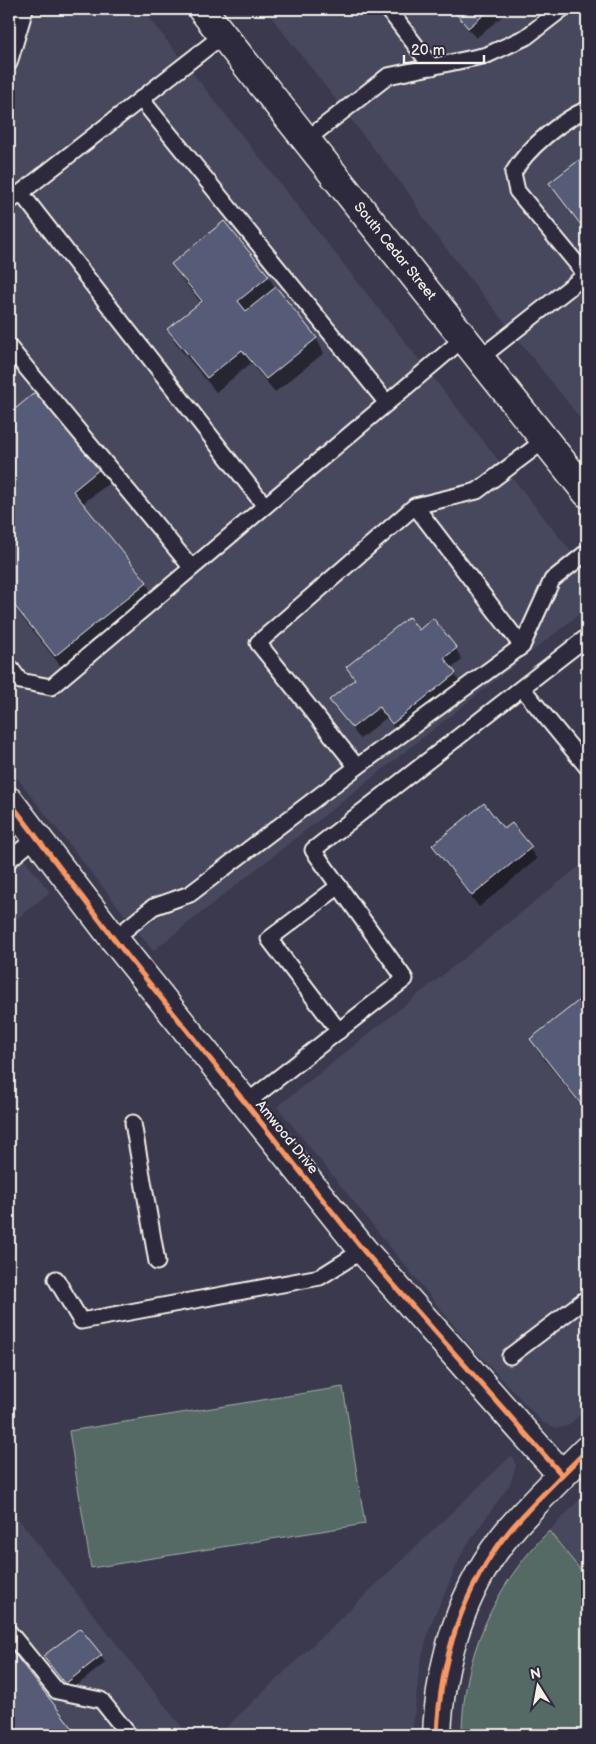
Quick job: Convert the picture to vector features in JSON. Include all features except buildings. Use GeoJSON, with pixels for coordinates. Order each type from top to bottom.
{"type":"FeatureCollection","features":[{"type":"Feature","properties":{"kind":"street","name":"South Cedar Street"},"geometry":{"type":"LineString","coordinates":[[202,9],[587,493]]}},
{"type":"Feature","properties":{"kind":"street","name":"Amwood Drive"},"geometry":{"type":"LineString","coordinates":[[9,801],[114,939],[363,1250],[562,1475]]}},
{"type":"Feature","properties":{"kind":"street"},"geometry":{"type":"LineString","coordinates":[[437,1735],[439,1704],[449,1649],[468,1598],[487,1562],[510,1530],[562,1475],[585,1456]]}},
{"type":"Feature","properties":{"kind":"lane"},"geometry":{"type":"LineString","coordinates":[[9,63],[25,9]]}},
{"type":"Feature","properties":{"kind":"lane"},"geometry":{"type":"LineString","coordinates":[[388,9],[432,67]]}},
{"type":"Feature","properties":{"kind":"lane"},"geometry":{"type":"LineString","coordinates":[[306,140],[388,76],[487,55],[526,37],[562,9]]}},
{"type":"Feature","properties":{"kind":"lane"},"geometry":{"type":"LineString","coordinates":[[223,35],[15,197],[265,506]]}},
{"type":"Feature","properties":{"kind":"lane"},"geometry":{"type":"LineString","coordinates":[[141,99],[387,403]]}},
{"type":"Feature","properties":{"kind":"lane"},"geometry":{"type":"LineString","coordinates":[[9,666],[20,681],[51,687],[387,403],[587,275],[518,191],[513,173],[522,157],[573,115],[587,109]]}},
{"type":"Feature","properties":{"kind":"lane"},"geometry":{"type":"LineString","coordinates":[[9,347],[191,567]]}},
{"type":"Feature","properties":{"kind":"lane"},"geometry":{"type":"LineString","coordinates":[[356,767],[258,643],[415,506],[477,491],[545,440]]}},
{"type":"Feature","properties":{"kind":"lane"},"geometry":{"type":"LineString","coordinates":[[415,506],[522,646]]}},
{"type":"Feature","properties":{"kind":"lane"},"geometry":{"type":"LineString","coordinates":[[114,939],[152,907],[190,894],[356,767],[522,646],[552,580],[587,552]]}},
{"type":"Feature","properties":{"kind":"lane"},"geometry":{"type":"LineString","coordinates":[[246,1103],[405,978],[313,850],[587,637]]}},
{"type":"Feature","properties":{"kind":"lane"},"geometry":{"type":"LineString","coordinates":[[522,688],[587,766]]}},
{"type":"Feature","properties":{"kind":"lane"},"geometry":{"type":"LineString","coordinates":[[9,860],[37,837]]}},
{"type":"Feature","properties":{"kind":"lane"},"geometry":{"type":"LineString","coordinates":[[338,1031],[269,940],[339,886]]}},
{"type":"Feature","properties":{"kind":"lane"},"geometry":{"type":"LineString","coordinates":[[133,1123],[157,1262]]}},
{"type":"Feature","properties":{"kind":"lane"},"geometry":{"type":"LineString","coordinates":[[56,1279],[81,1321],[320,1278],[363,1250]]}},
{"type":"Feature","properties":{"kind":"lane"},"geometry":{"type":"LineString","coordinates":[[510,1356],[587,1298]]}},
{"type":"Feature","properties":{"kind":"lane"},"geometry":{"type":"LineString","coordinates":[[9,1632],[56,1691],[101,1700],[129,1735]]}},
{"type":"Feature","properties":{"kind":"shaded area"},"geometry":{"type":"Polygon","coordinates":[[[9,9],[142,9],[587,572],[587,608],[153,951],[9,768],[9,9]]]}},
{"type":"Feature","properties":{"kind":"shaded area"},"geometry":{"type":"Polygon","coordinates":[[[265,9],[587,9],[587,427],[430,228],[409,194],[265,9]]]}},
{"type":"Feature","properties":{"kind":"shaded area"},"geometry":{"type":"Polygon","coordinates":[[[9,840],[50,892],[9,925],[9,840]]]}},
{"type":"Feature","properties":{"kind":"shaded area"},"geometry":{"type":"Polygon","coordinates":[[[587,860],[587,1408],[568,1426],[557,1428],[543,1423],[467,1342],[277,1107],[587,860]]]}},
{"type":"Feature","properties":{"kind":"shaded area"},"geometry":{"type":"Polygon","coordinates":[[[512,1455],[516,1466],[510,1484],[464,1549],[431,1624],[420,1663],[412,1735],[218,1735],[512,1455]]]}},
{"type":"Feature","properties":{"kind":"shaded area"},"geometry":{"type":"Polygon","coordinates":[[[587,1492],[587,1578],[549,1531],[587,1492]]]}},
{"type":"Feature","properties":{"kind":"shaded area"},"geometry":{"type":"Polygon","coordinates":[[[9,1507],[188,1735],[9,1735],[9,1507]]]}},
{"type":"Feature","properties":{"kind":"green space"},"geometry":{"type":"Polygon","coordinates":[[[343,1387],[365,1524],[91,1568],[69,1431],[343,1387]]]}},
{"type":"Feature","properties":{"kind":"green space"},"geometry":{"type":"Polygon","coordinates":[[[549,1531],[587,1578],[587,1735],[462,1735],[463,1706],[468,1678],[485,1624],[497,1599],[512,1575],[529,1552],[549,1531]]]}},
{"type":"Feature","properties":{"kind":"cycle path"},"geometry":{"type":"LineString","coordinates":[[9,801],[114,939],[363,1250],[562,1475]]}},
{"type":"Feature","properties":{"kind":"cycle path"},"geometry":{"type":"LineString","coordinates":[[437,1735],[439,1707],[449,1653],[457,1626],[479,1576],[493,1552],[510,1530],[587,1450]]}}]}
